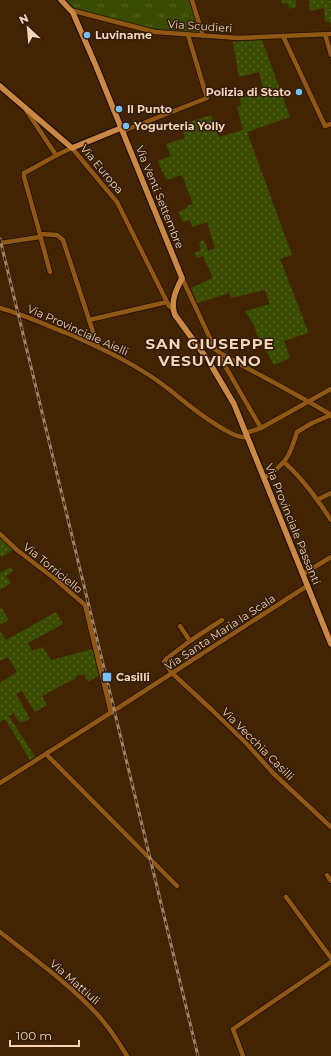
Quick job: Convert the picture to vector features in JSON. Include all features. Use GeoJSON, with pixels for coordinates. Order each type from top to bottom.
{"type":"FeatureCollection","features":[{"type":"Feature","properties":{"kind":"main road","name":"Via Venti Settembre"},"geometry":{"type":"LineString","coordinates":[[61,0],[72,11],[96,66],[182,278]]}},
{"type":"Feature","properties":{"kind":"main road","name":"Via Europa"},"geometry":{"type":"LineString","coordinates":[[0,86],[72,148]]}},
{"type":"Feature","properties":{"kind":"main road"},"geometry":{"type":"LineString","coordinates":[[72,148],[122,129]]}},
{"type":"Feature","properties":{"kind":"main road"},"geometry":{"type":"LineString","coordinates":[[172,308],[176,290],[182,278]]}},
{"type":"Feature","properties":{"kind":"main road","name":"Via Provinciale Passanti"},"geometry":{"type":"LineString","coordinates":[[172,308],[183,327],[208,360],[234,404],[331,644]]}},
{"type":"Feature","properties":{"kind":"street"},"geometry":{"type":"LineString","coordinates":[[192,0],[203,36]]}},
{"type":"Feature","properties":{"kind":"street","name":"Via Scudieri"},"geometry":{"type":"LineString","coordinates":[[72,11],[155,32],[188,35],[238,38],[331,34]]}},
{"type":"Feature","properties":{"kind":"street"},"geometry":{"type":"LineString","coordinates":[[325,34],[331,55]]}},
{"type":"Feature","properties":{"kind":"street"},"geometry":{"type":"LineString","coordinates":[[122,129],[207,98],[188,35]]}},
{"type":"Feature","properties":{"kind":"street"},"geometry":{"type":"LineString","coordinates":[[283,36],[325,126],[331,124]]}},
{"type":"Feature","properties":{"kind":"street"},"geometry":{"type":"LineString","coordinates":[[22,105],[56,155]]}},
{"type":"Feature","properties":{"kind":"street"},"geometry":{"type":"LineString","coordinates":[[50,272],[24,173],[72,148]]}},
{"type":"Feature","properties":{"kind":"street","name":"Via Europa"},"geometry":{"type":"LineString","coordinates":[[72,148],[117,202],[169,306],[172,308]]}},
{"type":"Feature","properties":{"kind":"street"},"geometry":{"type":"LineString","coordinates":[[0,243],[40,236],[57,235],[63,240],[98,347]]}},
{"type":"Feature","properties":{"kind":"street"},"geometry":{"type":"LineString","coordinates":[[182,278],[213,346],[220,352],[262,377],[331,415]]}},
{"type":"Feature","properties":{"kind":"street"},"geometry":{"type":"LineString","coordinates":[[90,320],[160,305],[167,302]]}},
{"type":"Feature","properties":{"kind":"street","name":"Via Provinciale Aielli"},"geometry":{"type":"LineString","coordinates":[[0,308],[24,315],[111,352],[155,378],[208,419],[237,436],[241,437],[247,435]]}},
{"type":"Feature","properties":{"kind":"street"},"geometry":{"type":"LineString","coordinates":[[220,352],[221,359],[261,428]]}},
{"type":"Feature","properties":{"kind":"street"},"geometry":{"type":"LineString","coordinates":[[247,435],[331,390]]}},
{"type":"Feature","properties":{"kind":"street"},"geometry":{"type":"LineString","coordinates":[[264,478],[284,462],[291,453],[297,432],[312,422],[331,415]]}},
{"type":"Feature","properties":{"kind":"street"},"geometry":{"type":"LineString","coordinates":[[284,462],[297,474],[331,520]]}},
{"type":"Feature","properties":{"kind":"street"},"geometry":{"type":"LineString","coordinates":[[317,500],[331,493]]}},
{"type":"Feature","properties":{"kind":"street","name":"Via Torriciello"},"geometry":{"type":"LineString","coordinates":[[0,534],[17,550],[55,579],[85,605],[111,713]]}},
{"type":"Feature","properties":{"kind":"street"},"geometry":{"type":"LineString","coordinates":[[303,574],[331,556]]}},
{"type":"Feature","properties":{"kind":"street","name":"Via Santa Maria la Scala"},"geometry":{"type":"LineString","coordinates":[[0,782],[111,713],[308,586]]}},
{"type":"Feature","properties":{"kind":"street"},"geometry":{"type":"LineString","coordinates":[[172,674],[165,665],[164,662],[166,659],[222,620]]}},
{"type":"Feature","properties":{"kind":"street"},"geometry":{"type":"LineString","coordinates":[[180,626],[190,641]]}},
{"type":"Feature","properties":{"kind":"street","name":"Via Vecchia Casilli"},"geometry":{"type":"LineString","coordinates":[[172,674],[247,744],[273,773],[331,827]]}},
{"type":"Feature","properties":{"kind":"street"},"geometry":{"type":"LineString","coordinates":[[46,754],[177,886]]}},
{"type":"Feature","properties":{"kind":"street"},"geometry":{"type":"LineString","coordinates":[[327,875],[331,881]]}},
{"type":"Feature","properties":{"kind":"street"},"geometry":{"type":"LineString","coordinates":[[286,897],[331,958]]}},
{"type":"Feature","properties":{"kind":"street","name":"Via Mattiuli"},"geometry":{"type":"LineString","coordinates":[[0,932],[60,980],[88,1005],[114,1035],[127,1056]]}},
{"type":"Feature","properties":{"kind":"street"},"geometry":{"type":"LineString","coordinates":[[243,1056],[233,1029],[331,962]]}},
{"type":"Feature","properties":{"kind":"green space"},"geometry":{"type":"Polygon","coordinates":[[[63,0],[191,0],[200,34],[155,31],[71,8],[63,0]]]}},
{"type":"Feature","properties":{"kind":"green space"},"geometry":{"type":"Polygon","coordinates":[[[281,0],[296,0],[296,7],[289,9],[288,3],[283,4],[281,0]]]}},
{"type":"Feature","properties":{"kind":"green space"},"geometry":{"type":"Polygon","coordinates":[[[309,0],[331,0],[331,29],[330,22],[325,21],[324,8],[310,11],[309,0]]]}},
{"type":"Feature","properties":{"kind":"green space"},"geometry":{"type":"Polygon","coordinates":[[[262,40],[290,117],[247,132],[292,255],[280,259],[308,331],[308,333],[284,341],[290,358],[274,365],[256,333],[255,327],[245,311],[270,304],[265,290],[231,298],[230,293],[197,303],[191,288],[213,278],[203,256],[197,258],[194,253],[201,250],[199,242],[204,240],[208,251],[215,248],[207,222],[192,227],[190,220],[183,222],[178,212],[193,204],[182,175],[166,180],[158,161],[171,156],[166,144],[185,138],[181,125],[211,115],[219,137],[243,130],[237,106],[241,106],[240,98],[264,92],[259,72],[239,77],[233,42],[262,40]]]}},
{"type":"Feature","properties":{"kind":"green space"},"geometry":{"type":"Polygon","coordinates":[[[0,536],[13,550],[2,557],[0,555],[0,536]]]}},
{"type":"Feature","properties":{"kind":"green space"},"geometry":{"type":"Polygon","coordinates":[[[11,567],[13,571],[6,576],[11,583],[0,590],[0,573],[11,567]]]}},
{"type":"Feature","properties":{"kind":"green space"},"geometry":{"type":"Polygon","coordinates":[[[1,607],[9,620],[0,625],[0,608],[1,607]]]}},
{"type":"Feature","properties":{"kind":"green space"},"geometry":{"type":"Polygon","coordinates":[[[56,612],[63,624],[28,643],[32,651],[43,647],[51,660],[93,649],[100,675],[88,682],[84,674],[76,676],[76,678],[42,696],[47,705],[35,712],[22,691],[16,694],[30,719],[20,723],[13,713],[9,716],[35,757],[30,760],[5,719],[0,722],[0,683],[17,672],[8,657],[0,661],[0,631],[6,640],[56,612]]]}},
{"type":"Feature","properties":{"kind":"railway"},"geometry":{"type":"LineString","coordinates":[[0,239],[198,1056]]}},
{"type":"Feature","properties":{"kind":"place","name":"Luviname"},"geometry":{"type":"Point","coordinates":[87,35]}},
{"type":"Feature","properties":{"kind":"place","name":"Polizia di Stato"},"geometry":{"type":"Point","coordinates":[299,92]}},
{"type":"Feature","properties":{"kind":"place","name":"Il Punto"},"geometry":{"type":"Point","coordinates":[119,109]}},
{"type":"Feature","properties":{"kind":"place","name":"Yogurteria Yolly"},"geometry":{"type":"Point","coordinates":[126,126]}},
{"type":"Feature","properties":{"kind":"place","name":"Casilli"},"geometry":{"type":"Point","coordinates":[107,677]}},
{"type":"Feature","properties":{"kind":"district","name":"SAN GIUSEPPE VESUVIANO"},"geometry":{"type":"Point","coordinates":[210,352]}}]}
